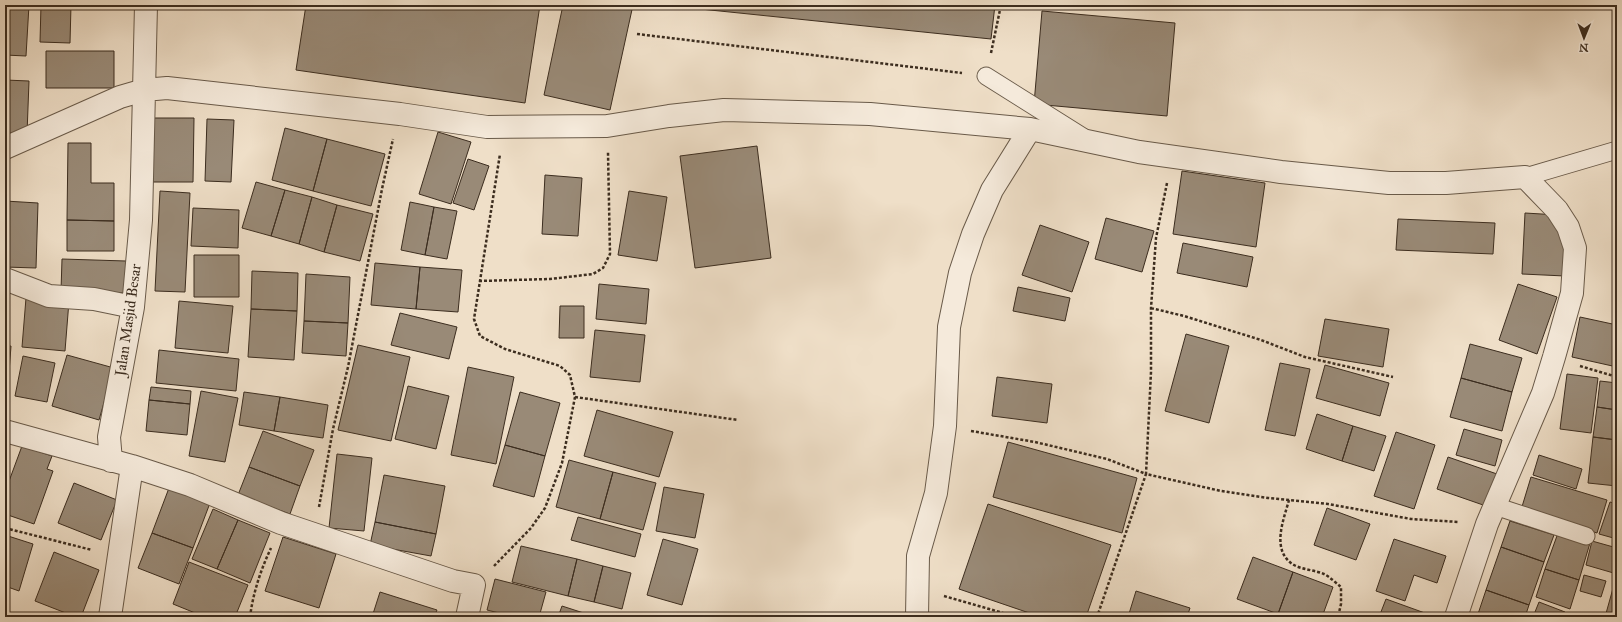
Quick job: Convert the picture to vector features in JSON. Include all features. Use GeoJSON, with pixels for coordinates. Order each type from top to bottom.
{"type":"FeatureCollection","features":[{"type":"Feature","properties":{"kind":"street","name":"Jalan Masjid Besar"},"geometry":{"type":"LineString","coordinates":[[110,617],[118,558],[122,464],[109,437],[133,307],[141,220],[146,5]]}},
{"type":"Feature","properties":{"kind":"street"},"geometry":{"type":"LineString","coordinates":[[5,148],[120,97],[144,90],[167,88],[400,114],[487,127],[505,128],[607,126],[669,116],[724,110],[870,114],[1030,129],[1139,152],[1281,172],[1388,183],[1446,183],[1525,177],[1557,210],[1568,227],[1575,248],[1572,292],[1543,393],[1491,515],[1456,617]]}},
{"type":"Feature","properties":{"kind":"street"},"geometry":{"type":"LineString","coordinates":[[917,617],[916,588],[918,556],[936,493],[945,426],[949,327],[960,273],[992,190],[1030,129]]}},
{"type":"Feature","properties":{"kind":"street"},"geometry":{"type":"LineString","coordinates":[[5,279],[49,296],[94,299],[133,307]]}},
{"type":"Feature","properties":{"kind":"street"},"geometry":{"type":"LineString","coordinates":[[5,431],[190,485],[281,523],[314,535],[453,581],[474,586],[467,617]]}},
{"type":"Feature","properties":{"kind":"lane"},"geometry":{"type":"LineString","coordinates":[[986,76],[1092,142]]}},
{"type":"Feature","properties":{"kind":"lane"},"geometry":{"type":"LineString","coordinates":[[1525,177],[1617,150]]}},
{"type":"Feature","properties":{"kind":"lane"},"geometry":{"type":"LineString","coordinates":[[1491,515],[1586,536]]}},
{"type":"Feature","properties":{"kind":"path"},"geometry":{"type":"LineString","coordinates":[[637,34],[986,76],[1001,5]]}},
{"type":"Feature","properties":{"kind":"path"},"geometry":{"type":"LineString","coordinates":[[314,535],[333,429],[348,367],[382,189],[400,114]]}},
{"type":"Feature","properties":{"kind":"path"},"geometry":{"type":"LineString","coordinates":[[479,281],[574,277],[593,274],[603,268],[610,254],[607,126]]}},
{"type":"Feature","properties":{"kind":"path"},"geometry":{"type":"LineString","coordinates":[[474,586],[532,528],[545,508],[562,463],[575,397],[570,375],[560,366],[505,349],[480,336],[474,319],[505,128]]}},
{"type":"Feature","properties":{"kind":"path"},"geometry":{"type":"LineString","coordinates":[[1097,617],[1146,474],[1151,372],[1151,308],[1156,238],[1172,156]]}},
{"type":"Feature","properties":{"kind":"path"},"geometry":{"type":"LineString","coordinates":[[1151,308],[1184,316],[1261,340],[1305,357],[1393,377]]}},
{"type":"Feature","properties":{"kind":"path"},"geometry":{"type":"LineString","coordinates":[[1554,358],[1617,377]]}},
{"type":"Feature","properties":{"kind":"path"},"geometry":{"type":"LineString","coordinates":[[575,397],[738,420]]}},
{"type":"Feature","properties":{"kind":"path"},"geometry":{"type":"LineString","coordinates":[[945,426],[1035,442],[1107,459],[1146,474],[1221,491],[1268,498],[1328,504],[1411,519],[1491,515]]}},
{"type":"Feature","properties":{"kind":"path"},"geometry":{"type":"LineString","coordinates":[[1289,500],[1280,533],[1280,543],[1286,556],[1294,565],[1326,574],[1341,587],[1341,604],[1338,617]]}},
{"type":"Feature","properties":{"kind":"path"},"geometry":{"type":"LineString","coordinates":[[250,617],[262,567],[281,523]]}},
{"type":"Feature","properties":{"kind":"path"},"geometry":{"type":"LineString","coordinates":[[5,528],[118,558]]}},
{"type":"Feature","properties":{"kind":"path"},"geometry":{"type":"LineString","coordinates":[[916,588],[1017,617]]}},
{"type":"Feature","properties":{"kind":"building"},"geometry":{"type":"Polygon","coordinates":[[[5,5],[29,5],[26,56],[5,55],[5,5]]]}},
{"type":"Feature","properties":{"kind":"building"},"geometry":{"type":"Polygon","coordinates":[[[41,5],[71,5],[70,43],[40,42],[41,5]]]}},
{"type":"Feature","properties":{"kind":"building"},"geometry":{"type":"Polygon","coordinates":[[[306,5],[540,5],[525,103],[296,70],[306,5]]]}},
{"type":"Feature","properties":{"kind":"building"},"geometry":{"type":"Polygon","coordinates":[[[563,5],[633,5],[610,110],[544,95],[563,5]]]}},
{"type":"Feature","properties":{"kind":"building"},"geometry":{"type":"Polygon","coordinates":[[[682,5],[995,5],[991,39],[681,7],[682,5]]]}},
{"type":"Feature","properties":{"kind":"building"},"geometry":{"type":"Polygon","coordinates":[[[1042,11],[1175,23],[1167,116],[1034,104],[1042,11]]]}},
{"type":"Feature","properties":{"kind":"building"},"geometry":{"type":"Polygon","coordinates":[[[46,51],[114,51],[114,88],[46,88],[46,51]]]}},
{"type":"Feature","properties":{"kind":"building"},"geometry":{"type":"Polygon","coordinates":[[[5,80],[29,81],[27,134],[5,133],[5,80]]]}},
{"type":"Feature","properties":{"kind":"building"},"geometry":{"type":"Polygon","coordinates":[[[154,118],[194,118],[193,182],[153,182],[154,118]]]}},
{"type":"Feature","properties":{"kind":"building"},"geometry":{"type":"Polygon","coordinates":[[[207,119],[234,120],[231,182],[205,181],[207,119]]]}},
{"type":"Feature","properties":{"kind":"building"},"geometry":{"type":"Polygon","coordinates":[[[285,128],[327,139],[313,191],[272,180],[285,128]]]}},
{"type":"Feature","properties":{"kind":"building"},"geometry":{"type":"Polygon","coordinates":[[[438,132],[471,142],[451,204],[419,194],[438,132]]]}},
{"type":"Feature","properties":{"kind":"building"},"geometry":{"type":"Polygon","coordinates":[[[327,139],[385,154],[371,206],[313,191],[327,139]]]}},
{"type":"Feature","properties":{"kind":"building"},"geometry":{"type":"Polygon","coordinates":[[[68,143],[91,143],[91,183],[114,183],[114,221],[67,220],[68,143]]]}},
{"type":"Feature","properties":{"kind":"building"},"geometry":{"type":"Polygon","coordinates":[[[757,146],[771,258],[695,268],[680,156],[757,146]]]}},
{"type":"Feature","properties":{"kind":"building"},"geometry":{"type":"Polygon","coordinates":[[[468,159],[489,166],[474,210],[453,203],[468,159]]]}},
{"type":"Feature","properties":{"kind":"building"},"geometry":{"type":"Polygon","coordinates":[[[1182,171],[1265,183],[1256,247],[1173,234],[1182,171]]]}},
{"type":"Feature","properties":{"kind":"building"},"geometry":{"type":"Polygon","coordinates":[[[545,175],[582,178],[578,236],[542,234],[545,175]]]}},
{"type":"Feature","properties":{"kind":"building"},"geometry":{"type":"Polygon","coordinates":[[[256,182],[285,190],[271,236],[242,228],[256,182]]]}},
{"type":"Feature","properties":{"kind":"building"},"geometry":{"type":"Polygon","coordinates":[[[285,190],[312,197],[299,244],[271,236],[285,190]]]}},
{"type":"Feature","properties":{"kind":"building"},"geometry":{"type":"Polygon","coordinates":[[[160,191],[190,193],[185,292],[155,291],[160,191]]]}},
{"type":"Feature","properties":{"kind":"building"},"geometry":{"type":"Polygon","coordinates":[[[629,191],[667,197],[657,261],[618,255],[629,191]]]}},
{"type":"Feature","properties":{"kind":"building"},"geometry":{"type":"Polygon","coordinates":[[[312,197],[337,205],[324,252],[299,244],[312,197]]]}},
{"type":"Feature","properties":{"kind":"building"},"geometry":{"type":"Polygon","coordinates":[[[5,201],[38,203],[36,268],[5,267],[5,201]]]}},
{"type":"Feature","properties":{"kind":"building"},"geometry":{"type":"Polygon","coordinates":[[[410,202],[434,207],[425,255],[401,250],[410,202]]]}},
{"type":"Feature","properties":{"kind":"building"},"geometry":{"type":"Polygon","coordinates":[[[337,205],[373,214],[360,261],[324,252],[337,205]]]}},
{"type":"Feature","properties":{"kind":"building"},"geometry":{"type":"Polygon","coordinates":[[[434,207],[457,211],[447,259],[425,255],[434,207]]]}},
{"type":"Feature","properties":{"kind":"building"},"geometry":{"type":"Polygon","coordinates":[[[193,208],[239,210],[238,248],[191,246],[193,208]]]}},
{"type":"Feature","properties":{"kind":"building"},"geometry":{"type":"Polygon","coordinates":[[[1525,213],[1558,215],[1558,232],[1567,233],[1565,276],[1522,274],[1525,213]]]}},
{"type":"Feature","properties":{"kind":"building"},"geometry":{"type":"Polygon","coordinates":[[[1106,218],[1154,231],[1142,272],[1095,259],[1106,218]]]}},
{"type":"Feature","properties":{"kind":"building"},"geometry":{"type":"Polygon","coordinates":[[[1398,219],[1495,223],[1493,254],[1396,250],[1398,219]]]}},
{"type":"Feature","properties":{"kind":"building"},"geometry":{"type":"Polygon","coordinates":[[[67,220],[114,221],[114,251],[67,251],[67,220]]]}},
{"type":"Feature","properties":{"kind":"building"},"geometry":{"type":"Polygon","coordinates":[[[1040,225],[1089,242],[1072,292],[1022,275],[1040,225]]]}},
{"type":"Feature","properties":{"kind":"building"},"geometry":{"type":"Polygon","coordinates":[[[1183,243],[1253,257],[1247,287],[1177,273],[1183,243]]]}},
{"type":"Feature","properties":{"kind":"building"},"geometry":{"type":"Polygon","coordinates":[[[194,255],[239,255],[239,297],[194,297],[194,255]]]}},
{"type":"Feature","properties":{"kind":"building"},"geometry":{"type":"Polygon","coordinates":[[[62,259],[126,261],[125,293],[61,291],[62,259]]]}},
{"type":"Feature","properties":{"kind":"building"},"geometry":{"type":"Polygon","coordinates":[[[375,263],[420,267],[416,309],[371,305],[375,263]]]}},
{"type":"Feature","properties":{"kind":"building"},"geometry":{"type":"Polygon","coordinates":[[[420,267],[462,270],[458,312],[416,309],[420,267]]]}},
{"type":"Feature","properties":{"kind":"building"},"geometry":{"type":"Polygon","coordinates":[[[252,271],[298,273],[297,311],[251,309],[252,271]]]}},
{"type":"Feature","properties":{"kind":"building"},"geometry":{"type":"Polygon","coordinates":[[[306,274],[350,277],[348,323],[304,321],[306,274]]]}},
{"type":"Feature","properties":{"kind":"building"},"geometry":{"type":"Polygon","coordinates":[[[599,284],[649,289],[646,324],[596,319],[599,284]]]}},
{"type":"Feature","properties":{"kind":"building"},"geometry":{"type":"Polygon","coordinates":[[[1518,284],[1557,297],[1537,354],[1499,340],[1518,284]]]}},
{"type":"Feature","properties":{"kind":"building"},"geometry":{"type":"Polygon","coordinates":[[[1018,287],[1070,298],[1065,321],[1013,311],[1018,287]]]}},
{"type":"Feature","properties":{"kind":"building"},"geometry":{"type":"Polygon","coordinates":[[[26,298],[69,301],[65,351],[22,347],[26,298]]]}},
{"type":"Feature","properties":{"kind":"building"},"geometry":{"type":"Polygon","coordinates":[[[179,301],[233,306],[228,353],[175,348],[179,301]]]}},
{"type":"Feature","properties":{"kind":"building"},"geometry":{"type":"Polygon","coordinates":[[[560,306],[584,306],[584,338],[559,338],[560,306]]]}},
{"type":"Feature","properties":{"kind":"building"},"geometry":{"type":"Polygon","coordinates":[[[251,309],[297,311],[294,360],[248,357],[251,309]]]}},
{"type":"Feature","properties":{"kind":"building"},"geometry":{"type":"Polygon","coordinates":[[[400,313],[457,327],[449,359],[391,345],[400,313]]]}},
{"type":"Feature","properties":{"kind":"building"},"geometry":{"type":"Polygon","coordinates":[[[1580,317],[1617,325],[1617,367],[1572,357],[1580,317]]]}},
{"type":"Feature","properties":{"kind":"building"},"geometry":{"type":"Polygon","coordinates":[[[1325,319],[1389,329],[1383,367],[1318,356],[1325,319]]]}},
{"type":"Feature","properties":{"kind":"building"},"geometry":{"type":"Polygon","coordinates":[[[304,321],[348,323],[346,356],[302,353],[304,321]]]}},
{"type":"Feature","properties":{"kind":"building"},"geometry":{"type":"Polygon","coordinates":[[[595,330],[645,335],[640,382],[590,377],[595,330]]]}},
{"type":"Feature","properties":{"kind":"building"},"geometry":{"type":"Polygon","coordinates":[[[1186,334],[1229,346],[1209,423],[1165,411],[1186,334]]]}},
{"type":"Feature","properties":{"kind":"building"},"geometry":{"type":"Polygon","coordinates":[[[1470,344],[1522,358],[1512,392],[1461,378],[1470,344]]]}},
{"type":"Feature","properties":{"kind":"building"},"geometry":{"type":"Polygon","coordinates":[[[358,345],[410,357],[391,441],[338,430],[358,345]]]}},
{"type":"Feature","properties":{"kind":"building"},"geometry":{"type":"Polygon","coordinates":[[[5,346],[11,346],[7,399],[5,399],[5,346]]]}},
{"type":"Feature","properties":{"kind":"building"},"geometry":{"type":"Polygon","coordinates":[[[159,350],[239,359],[236,391],[156,383],[159,350]]]}},
{"type":"Feature","properties":{"kind":"building"},"geometry":{"type":"Polygon","coordinates":[[[67,355],[114,368],[99,420],[52,406],[67,355]]]}},
{"type":"Feature","properties":{"kind":"building"},"geometry":{"type":"Polygon","coordinates":[[[23,356],[55,363],[47,402],[15,396],[23,356]]]}},
{"type":"Feature","properties":{"kind":"building"},"geometry":{"type":"Polygon","coordinates":[[[1280,363],[1310,369],[1295,436],[1265,430],[1280,363]]]}},
{"type":"Feature","properties":{"kind":"building"},"geometry":{"type":"Polygon","coordinates":[[[1325,365],[1389,383],[1380,416],[1316,398],[1325,365]]]}},
{"type":"Feature","properties":{"kind":"building"},"geometry":{"type":"Polygon","coordinates":[[[468,367],[514,377],[496,464],[451,455],[468,367]]]}},
{"type":"Feature","properties":{"kind":"building"},"geometry":{"type":"Polygon","coordinates":[[[1567,374],[1598,378],[1591,433],[1560,429],[1567,374]]]}},
{"type":"Feature","properties":{"kind":"building"},"geometry":{"type":"Polygon","coordinates":[[[997,377],[1052,384],[1047,423],[992,416],[997,377]]]}},
{"type":"Feature","properties":{"kind":"building"},"geometry":{"type":"Polygon","coordinates":[[[1461,378],[1512,392],[1502,431],[1450,417],[1461,378]]]}},
{"type":"Feature","properties":{"kind":"building"},"geometry":{"type":"Polygon","coordinates":[[[1600,381],[1617,383],[1617,410],[1597,407],[1600,381]]]}},
{"type":"Feature","properties":{"kind":"building"},"geometry":{"type":"Polygon","coordinates":[[[408,386],[449,396],[436,449],[395,439],[408,386]]]}},
{"type":"Feature","properties":{"kind":"building"},"geometry":{"type":"Polygon","coordinates":[[[151,387],[191,391],[190,404],[149,400],[151,387]]]}},
{"type":"Feature","properties":{"kind":"building"},"geometry":{"type":"Polygon","coordinates":[[[201,391],[238,398],[225,462],[189,456],[201,391]]]}},
{"type":"Feature","properties":{"kind":"building"},"geometry":{"type":"Polygon","coordinates":[[[244,392],[280,397],[274,431],[239,425],[244,392]]]}},
{"type":"Feature","properties":{"kind":"building"},"geometry":{"type":"Polygon","coordinates":[[[520,392],[560,403],[545,456],[505,445],[520,392]]]}},
{"type":"Feature","properties":{"kind":"building"},"geometry":{"type":"Polygon","coordinates":[[[280,397],[328,405],[323,438],[274,431],[280,397]]]}},
{"type":"Feature","properties":{"kind":"building"},"geometry":{"type":"Polygon","coordinates":[[[149,400],[190,404],[187,435],[146,431],[149,400]]]}},
{"type":"Feature","properties":{"kind":"building"},"geometry":{"type":"Polygon","coordinates":[[[1597,407],[1617,410],[1617,440],[1593,437],[1597,407]]]}},
{"type":"Feature","properties":{"kind":"building"},"geometry":{"type":"Polygon","coordinates":[[[597,410],[673,432],[659,477],[584,456],[597,410]]]}},
{"type":"Feature","properties":{"kind":"building"},"geometry":{"type":"Polygon","coordinates":[[[1317,414],[1353,426],[1342,461],[1306,449],[1317,414]]]}},
{"type":"Feature","properties":{"kind":"building"},"geometry":{"type":"Polygon","coordinates":[[[1353,426],[1386,436],[1374,471],[1342,461],[1353,426]]]}},
{"type":"Feature","properties":{"kind":"building"},"geometry":{"type":"Polygon","coordinates":[[[1464,429],[1502,440],[1495,466],[1456,455],[1464,429]]]}},
{"type":"Feature","properties":{"kind":"building"},"geometry":{"type":"Polygon","coordinates":[[[263,431],[314,450],[300,486],[249,467],[263,431]]]}},
{"type":"Feature","properties":{"kind":"building"},"geometry":{"type":"Polygon","coordinates":[[[1396,432],[1435,445],[1414,509],[1374,496],[1396,432]]]}},
{"type":"Feature","properties":{"kind":"building"},"geometry":{"type":"Polygon","coordinates":[[[1593,437],[1617,440],[1617,486],[1588,483],[1593,437]]]}},
{"type":"Feature","properties":{"kind":"building"},"geometry":{"type":"Polygon","coordinates":[[[1008,442],[1137,478],[1122,533],[993,497],[1008,442]]]}},
{"type":"Feature","properties":{"kind":"building"},"geometry":{"type":"Polygon","coordinates":[[[505,445],[545,456],[534,497],[493,486],[505,445]]]}},
{"type":"Feature","properties":{"kind":"building"},"geometry":{"type":"Polygon","coordinates":[[[22,446],[52,456],[47,469],[53,471],[34,524],[5,514],[5,492],[22,446]]]}},
{"type":"Feature","properties":{"kind":"building"},"geometry":{"type":"Polygon","coordinates":[[[337,454],[372,458],[364,531],[329,528],[337,454]]]}},
{"type":"Feature","properties":{"kind":"building"},"geometry":{"type":"Polygon","coordinates":[[[1539,455],[1582,469],[1576,489],[1533,475],[1539,455]]]}},
{"type":"Feature","properties":{"kind":"building"},"geometry":{"type":"Polygon","coordinates":[[[1448,457],[1497,474],[1486,506],[1437,489],[1448,457]]]}},
{"type":"Feature","properties":{"kind":"building"},"geometry":{"type":"Polygon","coordinates":[[[569,460],[613,472],[600,519],[556,507],[569,460]]]}},
{"type":"Feature","properties":{"kind":"building"},"geometry":{"type":"Polygon","coordinates":[[[249,467],[300,486],[290,514],[238,495],[249,467]]]}},
{"type":"Feature","properties":{"kind":"building"},"geometry":{"type":"Polygon","coordinates":[[[613,472],[656,483],[643,530],[600,519],[613,472]]]}},
{"type":"Feature","properties":{"kind":"building"},"geometry":{"type":"Polygon","coordinates":[[[384,475],[445,486],[436,534],[375,522],[384,475]]]}},
{"type":"Feature","properties":{"kind":"building"},"geometry":{"type":"Polygon","coordinates":[[[1531,477],[1607,500],[1597,533],[1521,510],[1531,477]]]}},
{"type":"Feature","properties":{"kind":"building"},"geometry":{"type":"Polygon","coordinates":[[[74,483],[117,500],[101,540],[58,523],[74,483]]]}},
{"type":"Feature","properties":{"kind":"building"},"geometry":{"type":"Polygon","coordinates":[[[664,487],[704,494],[695,538],[656,531],[664,487]]]}},
{"type":"Feature","properties":{"kind":"building"},"geometry":{"type":"Polygon","coordinates":[[[169,488],[210,503],[193,548],[152,533],[169,488]]]}},
{"type":"Feature","properties":{"kind":"building"},"geometry":{"type":"Polygon","coordinates":[[[1610,502],[1617,504],[1617,539],[1599,534],[1610,502]]]}},
{"type":"Feature","properties":{"kind":"building"},"geometry":{"type":"Polygon","coordinates":[[[988,504],[1111,545],[1086,617],[1041,617],[959,589],[988,504]]]}},
{"type":"Feature","properties":{"kind":"building"},"geometry":{"type":"Polygon","coordinates":[[[1327,508],[1370,524],[1356,560],[1314,545],[1327,508]]]}},
{"type":"Feature","properties":{"kind":"building"},"geometry":{"type":"Polygon","coordinates":[[[213,509],[238,520],[217,569],[192,559],[213,509]]]}},
{"type":"Feature","properties":{"kind":"building"},"geometry":{"type":"Polygon","coordinates":[[[578,517],[641,534],[635,557],[571,540],[578,517]]]}},
{"type":"Feature","properties":{"kind":"building"},"geometry":{"type":"Polygon","coordinates":[[[238,520],[270,533],[250,583],[217,569],[238,520]]]}},
{"type":"Feature","properties":{"kind":"building"},"geometry":{"type":"Polygon","coordinates":[[[1510,521],[1554,535],[1544,562],[1501,547],[1510,521]]]}},
{"type":"Feature","properties":{"kind":"building"},"geometry":{"type":"Polygon","coordinates":[[[375,522],[436,534],[431,556],[370,545],[375,522]]]}},
{"type":"Feature","properties":{"kind":"building"},"geometry":{"type":"Polygon","coordinates":[[[152,533],[193,548],[179,584],[138,568],[152,533]]]}},
{"type":"Feature","properties":{"kind":"building"},"geometry":{"type":"Polygon","coordinates":[[[1558,533],[1590,543],[1579,580],[1545,569],[1558,533]]]}},
{"type":"Feature","properties":{"kind":"building"},"geometry":{"type":"Polygon","coordinates":[[[5,535],[33,544],[19,591],[5,586],[5,535]]]}},
{"type":"Feature","properties":{"kind":"building"},"geometry":{"type":"Polygon","coordinates":[[[283,537],[336,554],[319,608],[265,591],[283,537]]]}},
{"type":"Feature","properties":{"kind":"building"},"geometry":{"type":"Polygon","coordinates":[[[663,539],[698,549],[682,605],[647,595],[663,539]]]}},
{"type":"Feature","properties":{"kind":"building"},"geometry":{"type":"Polygon","coordinates":[[[1394,539],[1446,556],[1437,583],[1414,575],[1405,601],[1376,591],[1394,539]]]}},
{"type":"Feature","properties":{"kind":"building"},"geometry":{"type":"Polygon","coordinates":[[[1592,541],[1617,548],[1617,574],[1586,565],[1592,541]]]}},
{"type":"Feature","properties":{"kind":"building"},"geometry":{"type":"Polygon","coordinates":[[[521,546],[577,559],[568,596],[512,582],[521,546]]]}},
{"type":"Feature","properties":{"kind":"building"},"geometry":{"type":"Polygon","coordinates":[[[1501,547],[1544,562],[1529,605],[1486,590],[1501,547]]]}},
{"type":"Feature","properties":{"kind":"building"},"geometry":{"type":"Polygon","coordinates":[[[54,552],[99,570],[81,617],[76,617],[35,601],[54,552]]]}},
{"type":"Feature","properties":{"kind":"building"},"geometry":{"type":"Polygon","coordinates":[[[1253,557],[1293,572],[1278,614],[1237,599],[1253,557]]]}},
{"type":"Feature","properties":{"kind":"building"},"geometry":{"type":"Polygon","coordinates":[[[577,559],[603,566],[594,602],[568,596],[577,559]]]}},
{"type":"Feature","properties":{"kind":"building"},"geometry":{"type":"Polygon","coordinates":[[[189,562],[248,585],[235,617],[205,617],[173,604],[189,562]]]}},
{"type":"Feature","properties":{"kind":"building"},"geometry":{"type":"Polygon","coordinates":[[[603,566],[631,573],[622,609],[594,602],[603,566]]]}},
{"type":"Feature","properties":{"kind":"building"},"geometry":{"type":"Polygon","coordinates":[[[1545,569],[1579,580],[1570,609],[1536,597],[1545,569]]]}},
{"type":"Feature","properties":{"kind":"building"},"geometry":{"type":"Polygon","coordinates":[[[1293,572],[1333,587],[1322,617],[1285,617],[1278,614],[1293,572]]]}},
{"type":"Feature","properties":{"kind":"building"},"geometry":{"type":"Polygon","coordinates":[[[1617,574],[1617,617],[1605,617],[1617,574]]]}},
{"type":"Feature","properties":{"kind":"building"},"geometry":{"type":"Polygon","coordinates":[[[1584,575],[1606,581],[1601,597],[1580,591],[1584,575]]]}},
{"type":"Feature","properties":{"kind":"building"},"geometry":{"type":"Polygon","coordinates":[[[495,579],[546,592],[539,617],[515,617],[487,610],[495,579]]]}},
{"type":"Feature","properties":{"kind":"building"},"geometry":{"type":"Polygon","coordinates":[[[1486,590],[1529,605],[1525,617],[1477,617],[1486,590]]]}},
{"type":"Feature","properties":{"kind":"building"},"geometry":{"type":"Polygon","coordinates":[[[1136,591],[1190,608],[1187,617],[1128,617],[1136,591]]]}},
{"type":"Feature","properties":{"kind":"building"},"geometry":{"type":"Polygon","coordinates":[[[380,592],[437,610],[434,617],[372,617],[380,592]]]}},
{"type":"Feature","properties":{"kind":"building"},"geometry":{"type":"Polygon","coordinates":[[[1386,599],[1436,617],[1379,617],[1386,599]]]}},
{"type":"Feature","properties":{"kind":"building"},"geometry":{"type":"Polygon","coordinates":[[[1539,602],[1565,612],[1563,617],[1533,617],[1539,602]]]}},
{"type":"Feature","properties":{"kind":"building"},"geometry":{"type":"Polygon","coordinates":[[[562,606],[596,617],[558,617],[562,606]]]}}]}
